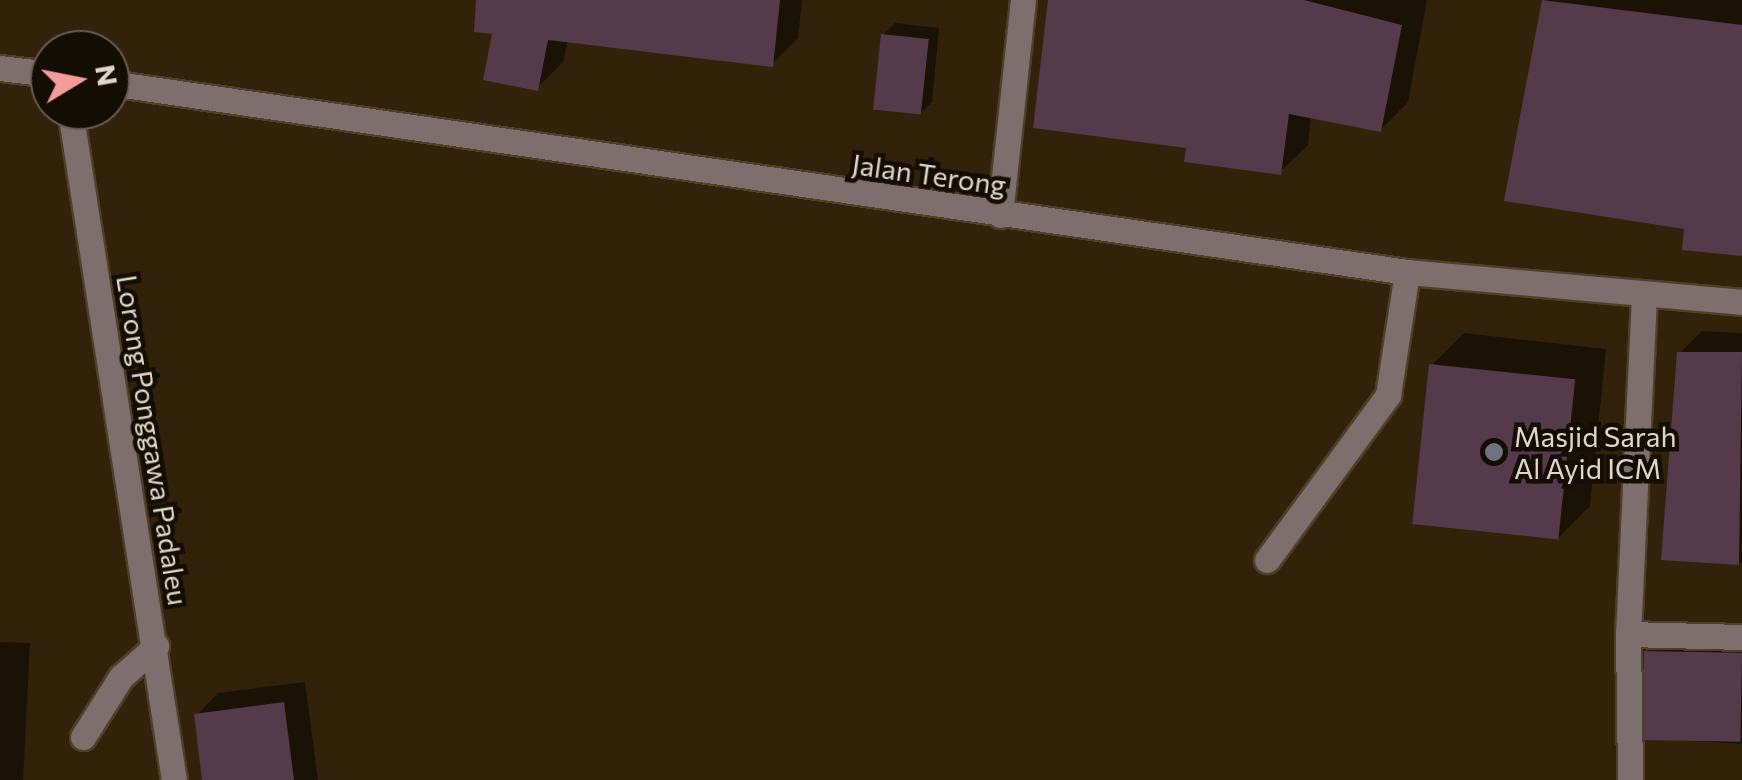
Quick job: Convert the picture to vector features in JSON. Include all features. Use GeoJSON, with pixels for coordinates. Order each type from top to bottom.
{"type":"FeatureCollection","features":[{"type":"Feature","properties":{"kind":"street"},"geometry":{"type":"LineString","coordinates":[[1000,215],[1024,0]]}},
{"type":"Feature","properties":{"kind":"street"},"geometry":{"type":"LineString","coordinates":[[0,68],[30,72]]}},
{"type":"Feature","properties":{"kind":"street","name":"Jalan Terong"},"geometry":{"type":"LineString","coordinates":[[130,86],[1407,272],[1742,302]]}},
{"type":"Feature","properties":{"kind":"street","name":"Lorong Ponggawa Padaleu"},"geometry":{"type":"LineString","coordinates":[[73,130],[174,780]]}},
{"type":"Feature","properties":{"kind":"street"},"geometry":{"type":"LineString","coordinates":[[1267,560],[1388,395],[1407,272]]}},
{"type":"Feature","properties":{"kind":"street"},"geometry":{"type":"LineString","coordinates":[[1630,780],[1628,634],[1644,296]]}},
{"type":"Feature","properties":{"kind":"street"},"geometry":{"type":"LineString","coordinates":[[1628,634],[1742,637]]}},
{"type":"Feature","properties":{"kind":"street"},"geometry":{"type":"LineString","coordinates":[[83,736],[122,676],[156,646]]}},
{"type":"Feature","properties":{"kind":"building"},"geometry":{"type":"Polygon","coordinates":[[[476,0],[780,0],[773,67],[548,40],[538,91],[483,80],[492,34],[474,32],[476,0]]]}},
{"type":"Feature","properties":{"kind":"building"},"geometry":{"type":"Polygon","coordinates":[[[1048,0],[1304,0],[1402,25],[1381,132],[1289,114],[1281,175],[1184,162],[1186,148],[1033,128],[1048,0]]]}},
{"type":"Feature","properties":{"kind":"building"},"geometry":{"type":"Polygon","coordinates":[[[1542,0],[1742,25],[1742,256],[1682,250],[1684,229],[1504,201],[1542,0]]]}},
{"type":"Feature","properties":{"kind":"building"},"geometry":{"type":"Polygon","coordinates":[[[881,34],[929,39],[921,115],[873,110],[881,34]]]}},
{"type":"Feature","properties":{"kind":"building"},"geometry":{"type":"Polygon","coordinates":[[[1677,352],[1742,352],[1739,565],[1661,560],[1677,352]]]}},
{"type":"Feature","properties":{"kind":"building","name":"Masjid Sarah Al Ayid ICM"},"geometry":{"type":"Polygon","coordinates":[[[1429,364],[1575,379],[1558,539],[1412,524],[1429,364]]]}},
{"type":"Feature","properties":{"kind":"building"},"geometry":{"type":"Polygon","coordinates":[[[1644,651],[1742,653],[1740,742],[1642,740],[1644,651]]]}},
{"type":"Feature","properties":{"kind":"building"},"geometry":{"type":"Polygon","coordinates":[[[284,702],[294,780],[202,780],[194,714],[284,702]]]}},
{"type":"Feature","properties":{"kind":"place","name":"Masjid Sarah Al Ayid ICM"},"geometry":{"type":"Point","coordinates":[1494,452]}}]}
